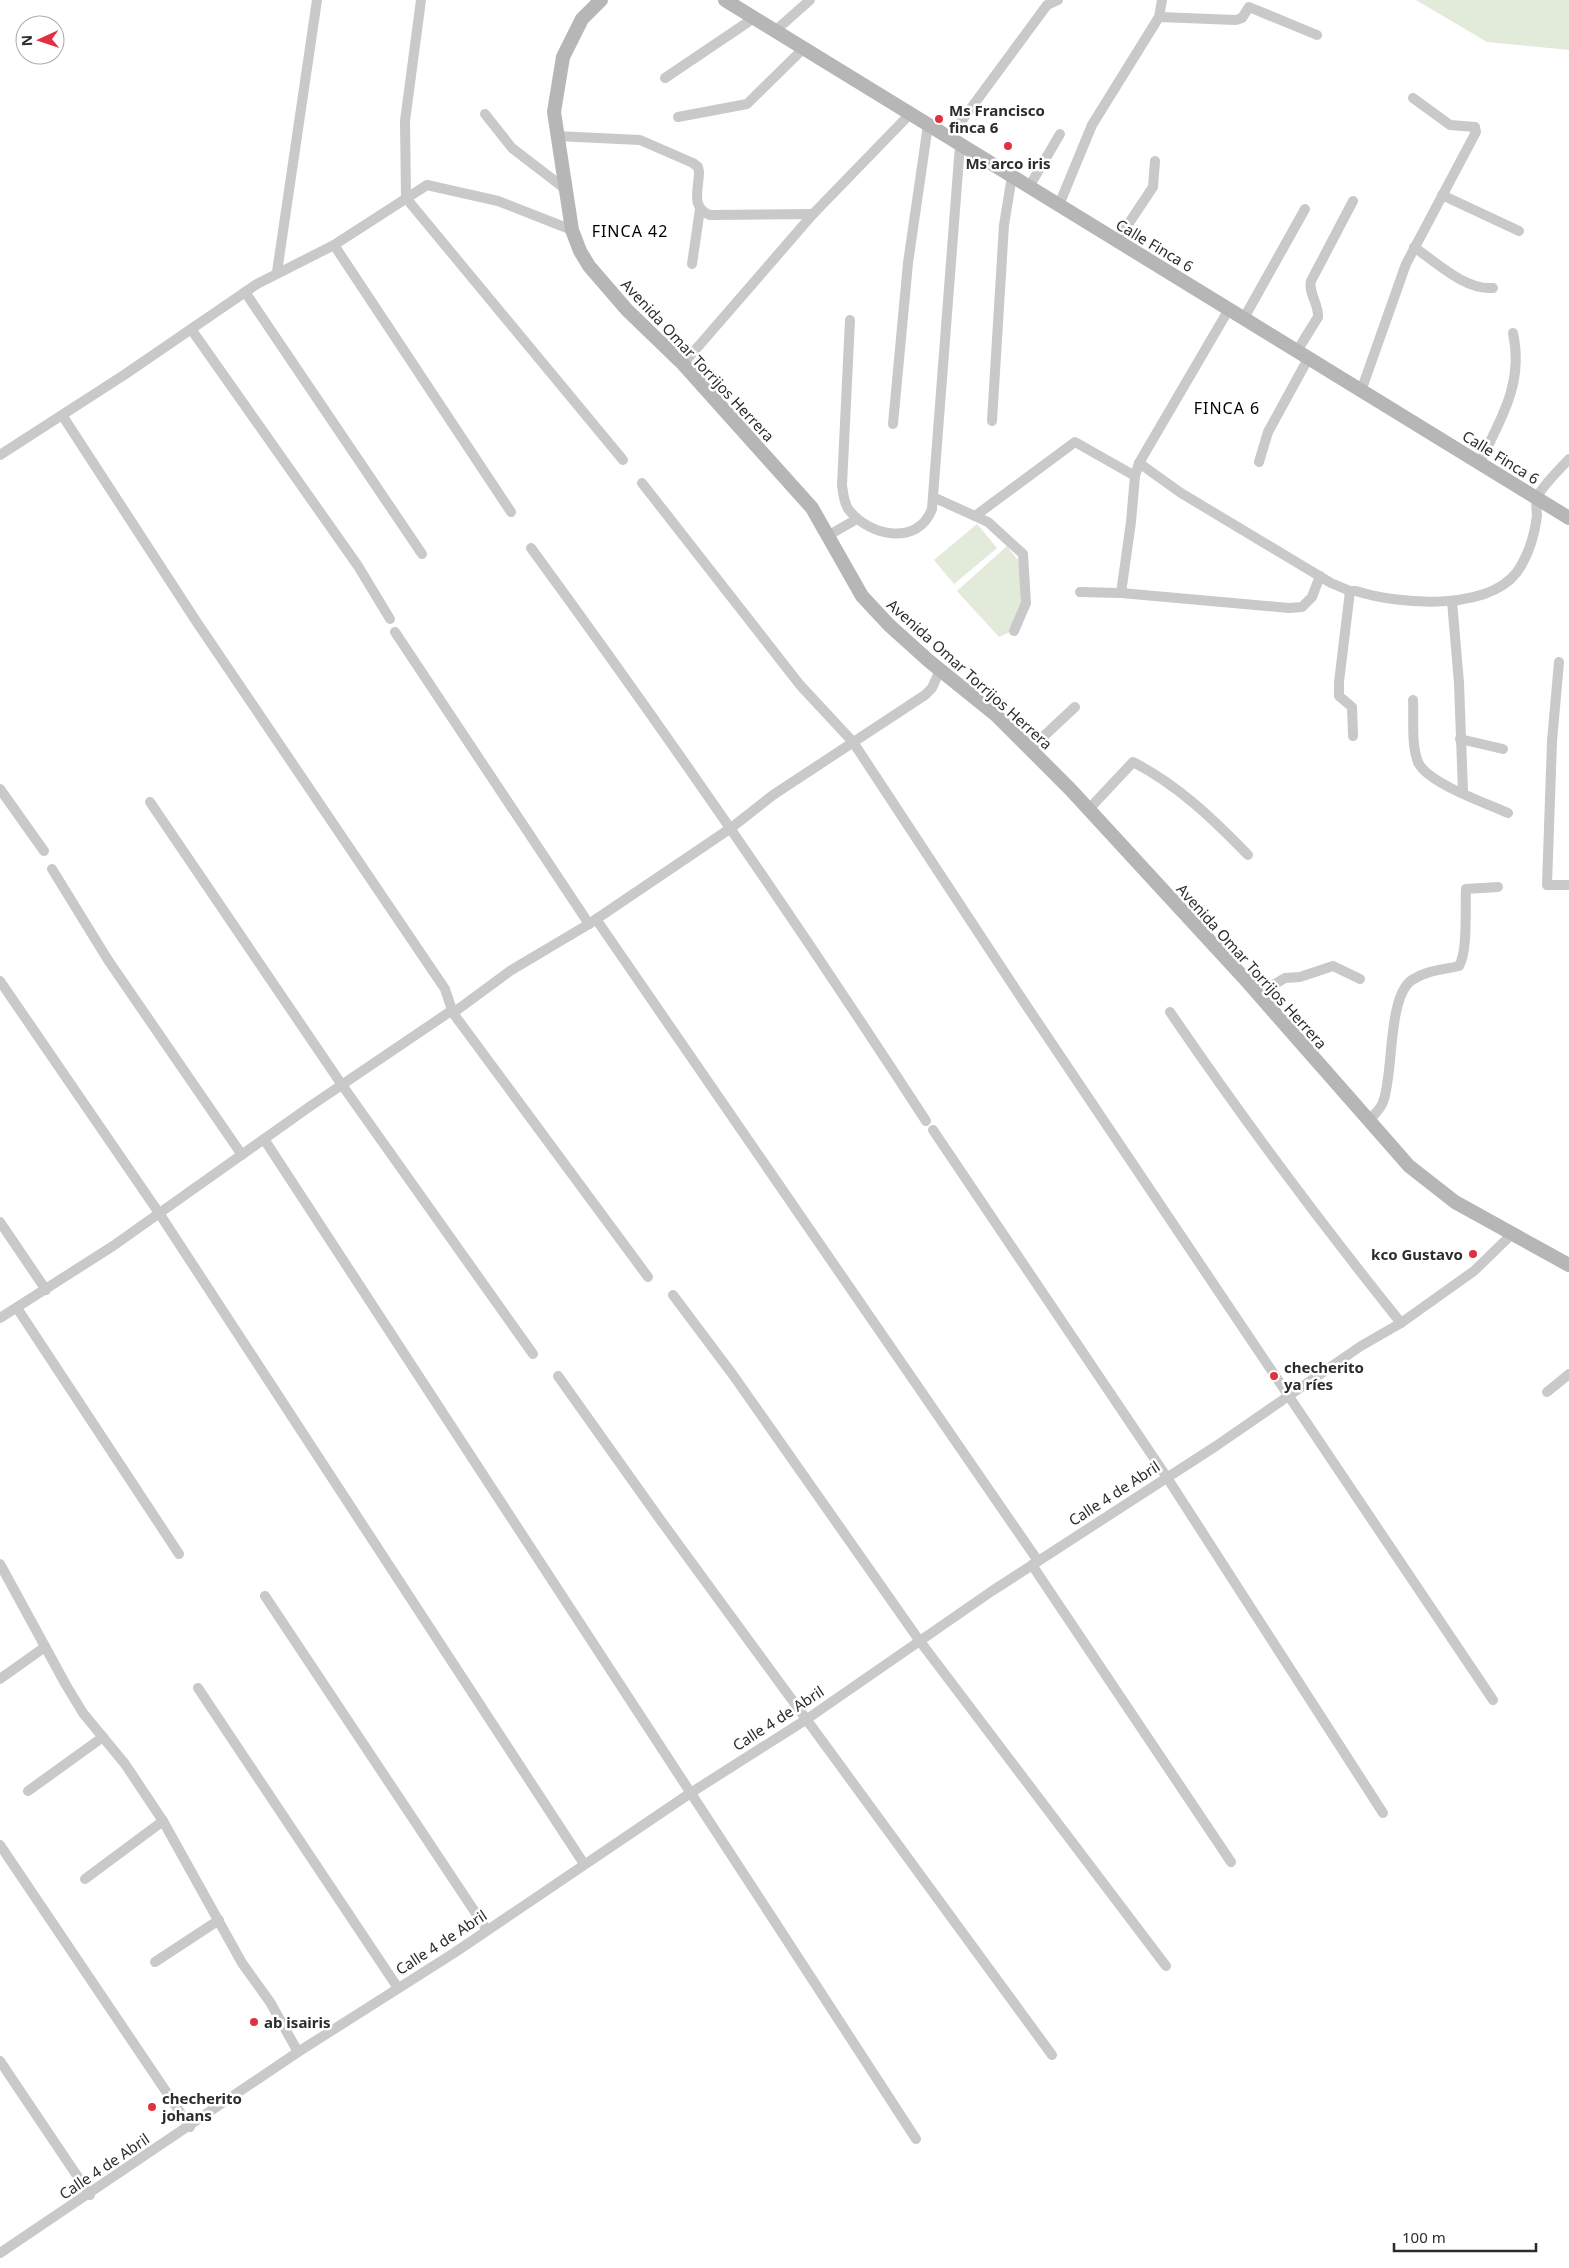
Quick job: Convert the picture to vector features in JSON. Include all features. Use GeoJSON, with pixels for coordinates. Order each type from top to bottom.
{"type":"FeatureCollection","features":[{"type":"Feature","properties":{"kind":"street"},"geometry":{"type":"LineString","coordinates":[[277,272],[317,0]]}},
{"type":"Feature","properties":{"kind":"street"},"geometry":{"type":"LineString","coordinates":[[421,0],[405,121],[406,198],[623,460]]}},
{"type":"Feature","properties":{"kind":"street","name":"Avenida Omar Torrijos Herrera"},"geometry":{"type":"LineString","coordinates":[[601,0],[582,19],[563,56],[554,112],[556,136],[572,230],[580,251],[589,266],[627,310],[683,364],[812,508],[862,596],[889,625],[940,670],[996,715],[1089,809],[1258,994],[1409,1166],[1432,1186],[1455,1202],[1569,1265]]}},
{"type":"Feature","properties":{"kind":"street","name":"Calle Finca 6"},"geometry":{"type":"LineString","coordinates":[[725,0],[1569,518]]}},
{"type":"Feature","properties":{"kind":"street"},"geometry":{"type":"LineString","coordinates":[[775,31],[810,0]]}},
{"type":"Feature","properties":{"kind":"street"},"geometry":{"type":"LineString","coordinates":[[850,320],[842,484],[848,509],[857,518],[881,533],[904,533],[922,524],[929,518],[933,497],[955,141],[1047,5],[1058,0]]}},
{"type":"Feature","properties":{"kind":"street"},"geometry":{"type":"LineString","coordinates":[[1059,205],[1092,125],[1159,17],[1162,0]]}},
{"type":"Feature","properties":{"kind":"street"},"geometry":{"type":"LineString","coordinates":[[1159,17],[1236,20],[1242,18],[1251,3],[1316,35]]}},
{"type":"Feature","properties":{"kind":"street"},"geometry":{"type":"LineString","coordinates":[[665,78],[754,18]]}},
{"type":"Feature","properties":{"kind":"street"},"geometry":{"type":"LineString","coordinates":[[678,117],[747,104],[804,48]]}},
{"type":"Feature","properties":{"kind":"street"},"geometry":{"type":"LineString","coordinates":[[1361,390],[1406,264],[1476,132],[1475,127],[1450,125],[1413,98]]}},
{"type":"Feature","properties":{"kind":"street"},"geometry":{"type":"LineString","coordinates":[[485,114],[512,148],[564,188]]}},
{"type":"Feature","properties":{"kind":"street"},"geometry":{"type":"LineString","coordinates":[[683,364],[813,214],[910,114]]}},
{"type":"Feature","properties":{"kind":"street"},"geometry":{"type":"LineString","coordinates":[[893,424],[908,263],[928,125]]}},
{"type":"Feature","properties":{"kind":"street"},"geometry":{"type":"LineString","coordinates":[[1029,187],[1060,134]]}},
{"type":"Feature","properties":{"kind":"street"},"geometry":{"type":"LineString","coordinates":[[556,136],[640,140],[693,163],[698,167],[696,197],[700,209],[692,264]]}},
{"type":"Feature","properties":{"kind":"street"},"geometry":{"type":"LineString","coordinates":[[1117,241],[1153,187],[1155,161]]}},
{"type":"Feature","properties":{"kind":"street"},"geometry":{"type":"LineString","coordinates":[[992,420],[1004,224],[1012,176]]}},
{"type":"Feature","properties":{"kind":"street"},"geometry":{"type":"LineString","coordinates":[[0,455],[245,292],[277,272],[334,245],[427,185],[498,201],[572,230]]}},
{"type":"Feature","properties":{"kind":"street"},"geometry":{"type":"LineString","coordinates":[[1442,195],[1519,232]]}},
{"type":"Feature","properties":{"kind":"street"},"geometry":{"type":"LineString","coordinates":[[1259,462],[1268,432],[1318,317],[1310,286],[1311,281],[1353,201]]}},
{"type":"Feature","properties":{"kind":"street"},"geometry":{"type":"LineString","coordinates":[[700,209],[710,215],[813,214]]}},
{"type":"Feature","properties":{"kind":"street"},"geometry":{"type":"LineString","coordinates":[[1244,318],[1305,209]]}},
{"type":"Feature","properties":{"kind":"street"},"geometry":{"type":"LineString","coordinates":[[334,245],[511,512]]}},
{"type":"Feature","properties":{"kind":"street"},"geometry":{"type":"LineString","coordinates":[[1414,247],[1448,271],[1480,289],[1493,288]]}},
{"type":"Feature","properties":{"kind":"street"},"geometry":{"type":"LineString","coordinates":[[245,292],[422,554]]}},
{"type":"Feature","properties":{"kind":"street"},"geometry":{"type":"LineString","coordinates":[[1121,593],[1131,522],[1134,476],[1139,463],[1230,309]]}},
{"type":"Feature","properties":{"kind":"street"},"geometry":{"type":"LineString","coordinates":[[191,329],[358,566],[390,619]]}},
{"type":"Feature","properties":{"kind":"street"},"geometry":{"type":"LineString","coordinates":[[1480,462],[1500,422],[1513,389],[1517,367],[1513,333]]}},
{"type":"Feature","properties":{"kind":"street"},"geometry":{"type":"LineString","coordinates":[[62,414],[196,621],[445,989],[453,1013],[648,1277]]}},
{"type":"Feature","properties":{"kind":"street"},"geometry":{"type":"LineString","coordinates":[[975,516],[1075,442],[1134,476]]}},
{"type":"Feature","properties":{"kind":"street"},"geometry":{"type":"LineString","coordinates":[[1139,463],[1181,493],[1350,592],[1356,590],[1370,595],[1396,599],[1452,601],[1466,600],[1506,582],[1521,566],[1528,550],[1537,517],[1537,498],[1569,459]]}},
{"type":"Feature","properties":{"kind":"street"},"geometry":{"type":"LineString","coordinates":[[642,483],[800,685],[853,742],[1026,1005],[1493,1700]]}},
{"type":"Feature","properties":{"kind":"street"},"geometry":{"type":"LineString","coordinates":[[933,497],[988,522],[1023,554],[1026,603],[1014,631]]}},
{"type":"Feature","properties":{"kind":"street"},"geometry":{"type":"LineString","coordinates":[[829,535],[857,518]]}},
{"type":"Feature","properties":{"kind":"street"},"geometry":{"type":"LineString","coordinates":[[531,548],[632,685],[731,828],[929,1126],[1166,1476],[1383,1813]]}},
{"type":"Feature","properties":{"kind":"street"},"geometry":{"type":"LineString","coordinates":[[1080,592],[1121,593],[1289,608],[1302,607],[1312,597],[1320,576]]}},
{"type":"Feature","properties":{"kind":"street"},"geometry":{"type":"LineString","coordinates":[[1350,592],[1339,696],[1352,708],[1353,736]]}},
{"type":"Feature","properties":{"kind":"street"},"geometry":{"type":"LineString","coordinates":[[1452,601],[1459,683],[1462,792]]}},
{"type":"Feature","properties":{"kind":"street"},"geometry":{"type":"LineString","coordinates":[[395,632],[1035,1563],[1231,1862]]}},
{"type":"Feature","properties":{"kind":"street"},"geometry":{"type":"LineString","coordinates":[[1559,662],[1552,741],[1547,885],[1569,885]]}},
{"type":"Feature","properties":{"kind":"street"},"geometry":{"type":"LineString","coordinates":[[0,1318],[46,1290],[342,1085],[451,1011],[453,1013],[510,971],[593,921],[731,828],[774,795],[925,695],[932,688],[940,670]]}},
{"type":"Feature","properties":{"kind":"street"},"geometry":{"type":"LineString","coordinates":[[1413,700],[1415,752],[1422,768],[1435,779],[1508,813]]}},
{"type":"Feature","properties":{"kind":"street"},"geometry":{"type":"LineString","coordinates":[[1030,749],[1075,706]]}},
{"type":"Feature","properties":{"kind":"street"},"geometry":{"type":"LineString","coordinates":[[1460,739],[1503,749]]}},
{"type":"Feature","properties":{"kind":"street"},"geometry":{"type":"LineString","coordinates":[[1089,809],[1133,762],[1152,772],[1203,809],[1248,855]]}},
{"type":"Feature","properties":{"kind":"street"},"geometry":{"type":"LineString","coordinates":[[0,789],[44,852]]}},
{"type":"Feature","properties":{"kind":"street"},"geometry":{"type":"LineString","coordinates":[[150,802],[342,1085],[533,1354]]}},
{"type":"Feature","properties":{"kind":"street"},"geometry":{"type":"LineString","coordinates":[[52,869],[108,960],[242,1155]]}},
{"type":"Feature","properties":{"kind":"street"},"geometry":{"type":"LineString","coordinates":[[1369,1121],[1383,1103],[1394,1028],[1402,990],[1410,981],[1425,973],[1459,966],[1462,962],[1464,944],[1466,889],[1498,887]]}},
{"type":"Feature","properties":{"kind":"street"},"geometry":{"type":"LineString","coordinates":[[1258,994],[1285,978],[1300,977],[1333,966],[1360,979]]}},
{"type":"Feature","properties":{"kind":"street"},"geometry":{"type":"LineString","coordinates":[[0,981],[159,1213],[584,1864]]}},
{"type":"Feature","properties":{"kind":"street"},"geometry":{"type":"LineString","coordinates":[[1170,1012],[1238,1112],[1312,1211],[1401,1323]]}},
{"type":"Feature","properties":{"kind":"street"},"geometry":{"type":"LineString","coordinates":[[264,1139],[494,1496],[692,1792],[916,2139]]}},
{"type":"Feature","properties":{"kind":"street"},"geometry":{"type":"LineString","coordinates":[[0,1222],[46,1290]]}},
{"type":"Feature","properties":{"kind":"street","name":"Calle 4 de Abril"},"geometry":{"type":"LineString","coordinates":[[0,2253],[90,2195],[298,2052],[487,1930],[692,1792],[807,1719],[919,1640],[1166,1476],[1216,1446],[1361,1346],[1401,1323],[1474,1271],[1512,1234]]}},
{"type":"Feature","properties":{"kind":"street"},"geometry":{"type":"LineString","coordinates":[[673,1295],[733,1375],[919,1640],[1166,1966]]}},
{"type":"Feature","properties":{"kind":"street"},"geometry":{"type":"LineString","coordinates":[[17,1308],[179,1554]]}},
{"type":"Feature","properties":{"kind":"street"},"geometry":{"type":"LineString","coordinates":[[1547,1392],[1569,1374]]}},
{"type":"Feature","properties":{"kind":"street"},"geometry":{"type":"LineString","coordinates":[[558,1376],[659,1518],[1052,2055]]}},
{"type":"Feature","properties":{"kind":"street"},"geometry":{"type":"LineString","coordinates":[[0,1564],[83,1712],[125,1764],[163,1822],[242,1963],[270,2002],[298,2052]]}},
{"type":"Feature","properties":{"kind":"street"},"geometry":{"type":"LineString","coordinates":[[264,1596],[487,1930]]}},
{"type":"Feature","properties":{"kind":"street"},"geometry":{"type":"LineString","coordinates":[[0,1679],[45,1647]]}},
{"type":"Feature","properties":{"kind":"street"},"geometry":{"type":"LineString","coordinates":[[198,1688],[398,1988]]}},
{"type":"Feature","properties":{"kind":"street"},"geometry":{"type":"LineString","coordinates":[[28,1791],[103,1737]]}},
{"type":"Feature","properties":{"kind":"street"},"geometry":{"type":"LineString","coordinates":[[85,1879],[163,1822]]}},
{"type":"Feature","properties":{"kind":"street"},"geometry":{"type":"LineString","coordinates":[[0,1845],[190,2126]]}},
{"type":"Feature","properties":{"kind":"street"},"geometry":{"type":"LineString","coordinates":[[155,1962],[219,1920]]}},
{"type":"Feature","properties":{"kind":"street"},"geometry":{"type":"LineString","coordinates":[[0,2061],[90,2195]]}},
{"type":"Feature","properties":{"kind":"green space"},"geometry":{"type":"Polygon","coordinates":[[[1416,0],[1569,0],[1569,50],[1487,42],[1416,0]]]}},
{"type":"Feature","properties":{"kind":"green space"},"geometry":{"type":"Polygon","coordinates":[[[977,524],[997,548],[954,584],[934,560],[977,524]]]}},
{"type":"Feature","properties":{"kind":"green space"},"geometry":{"type":"Polygon","coordinates":[[[1007,546],[1021,564],[1023,603],[1010,632],[999,637],[957,591],[1007,546]]]}},
{"type":"Feature","properties":{"kind":"place","name":"Ms Francisco finca 6"},"geometry":{"type":"Point","coordinates":[939,119]}},
{"type":"Feature","properties":{"kind":"place","name":"Ms arco iris"},"geometry":{"type":"Point","coordinates":[1008,146]}},
{"type":"Feature","properties":{"kind":"place","name":"kco Gustavo"},"geometry":{"type":"Point","coordinates":[1473,1254]}},
{"type":"Feature","properties":{"kind":"place","name":"checherito ya ríes"},"geometry":{"type":"Point","coordinates":[1274,1376]}},
{"type":"Feature","properties":{"kind":"place","name":"ab isairis"},"geometry":{"type":"Point","coordinates":[254,2022]}},
{"type":"Feature","properties":{"kind":"place","name":"checherito johans"},"geometry":{"type":"Point","coordinates":[152,2107]}},
{"type":"Feature","properties":{"kind":"district","name":"FINCA 42"},"geometry":{"type":"Point","coordinates":[630,231]}},
{"type":"Feature","properties":{"kind":"district","name":"FINCA 6"},"geometry":{"type":"Point","coordinates":[1227,408]}}]}
